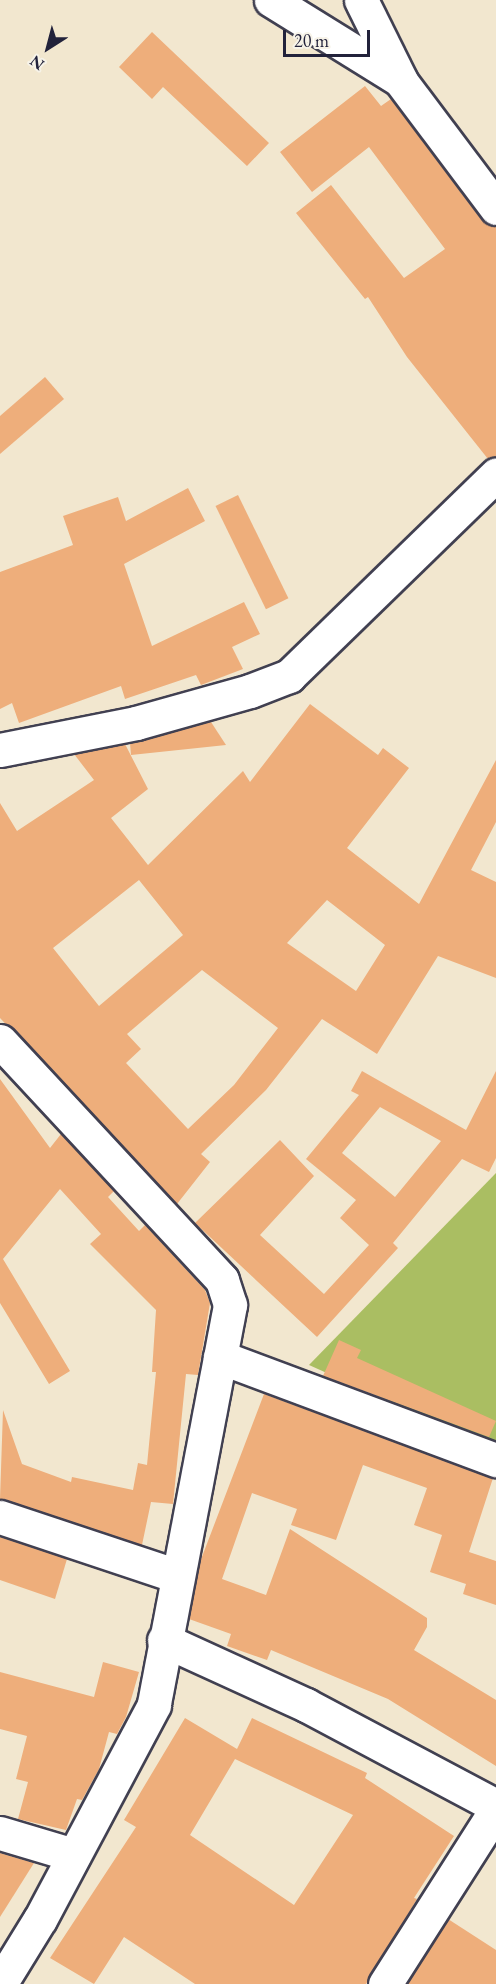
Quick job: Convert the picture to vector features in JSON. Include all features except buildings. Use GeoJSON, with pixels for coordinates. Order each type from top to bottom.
{"type":"FeatureCollection","features":[{"type":"Feature","properties":{"kind":"street"},"geometry":{"type":"LineString","coordinates":[[271,0],[400,80]]}},
{"type":"Feature","properties":{"kind":"street"},"geometry":{"type":"LineString","coordinates":[[361,0],[400,80],[496,208]]}},
{"type":"Feature","properties":{"kind":"street"},"geometry":{"type":"LineString","coordinates":[[0,750],[136,723],[250,691],[289,676],[496,475]]}},
{"type":"Feature","properties":{"kind":"street"},"geometry":{"type":"LineString","coordinates":[[0,1041],[222,1280],[230,1305],[164,1640],[154,1705],[74,1855],[0,1984]]}},
{"type":"Feature","properties":{"kind":"street"},"geometry":{"type":"LineString","coordinates":[[220,1357],[496,1460]]}},
{"type":"Feature","properties":{"kind":"street"},"geometry":{"type":"LineString","coordinates":[[0,1517],[177,1575]]}},
{"type":"Feature","properties":{"kind":"street"},"geometry":{"type":"LineString","coordinates":[[164,1640],[306,1704],[496,1808],[385,1984]]}},
{"type":"Feature","properties":{"kind":"street"},"geometry":{"type":"LineString","coordinates":[[0,1833],[74,1855]]}},
{"type":"Feature","properties":{"kind":"green space"},"geometry":{"type":"Polygon","coordinates":[[[496,1173],[496,1449],[309,1365],[496,1173]]]}}]}
